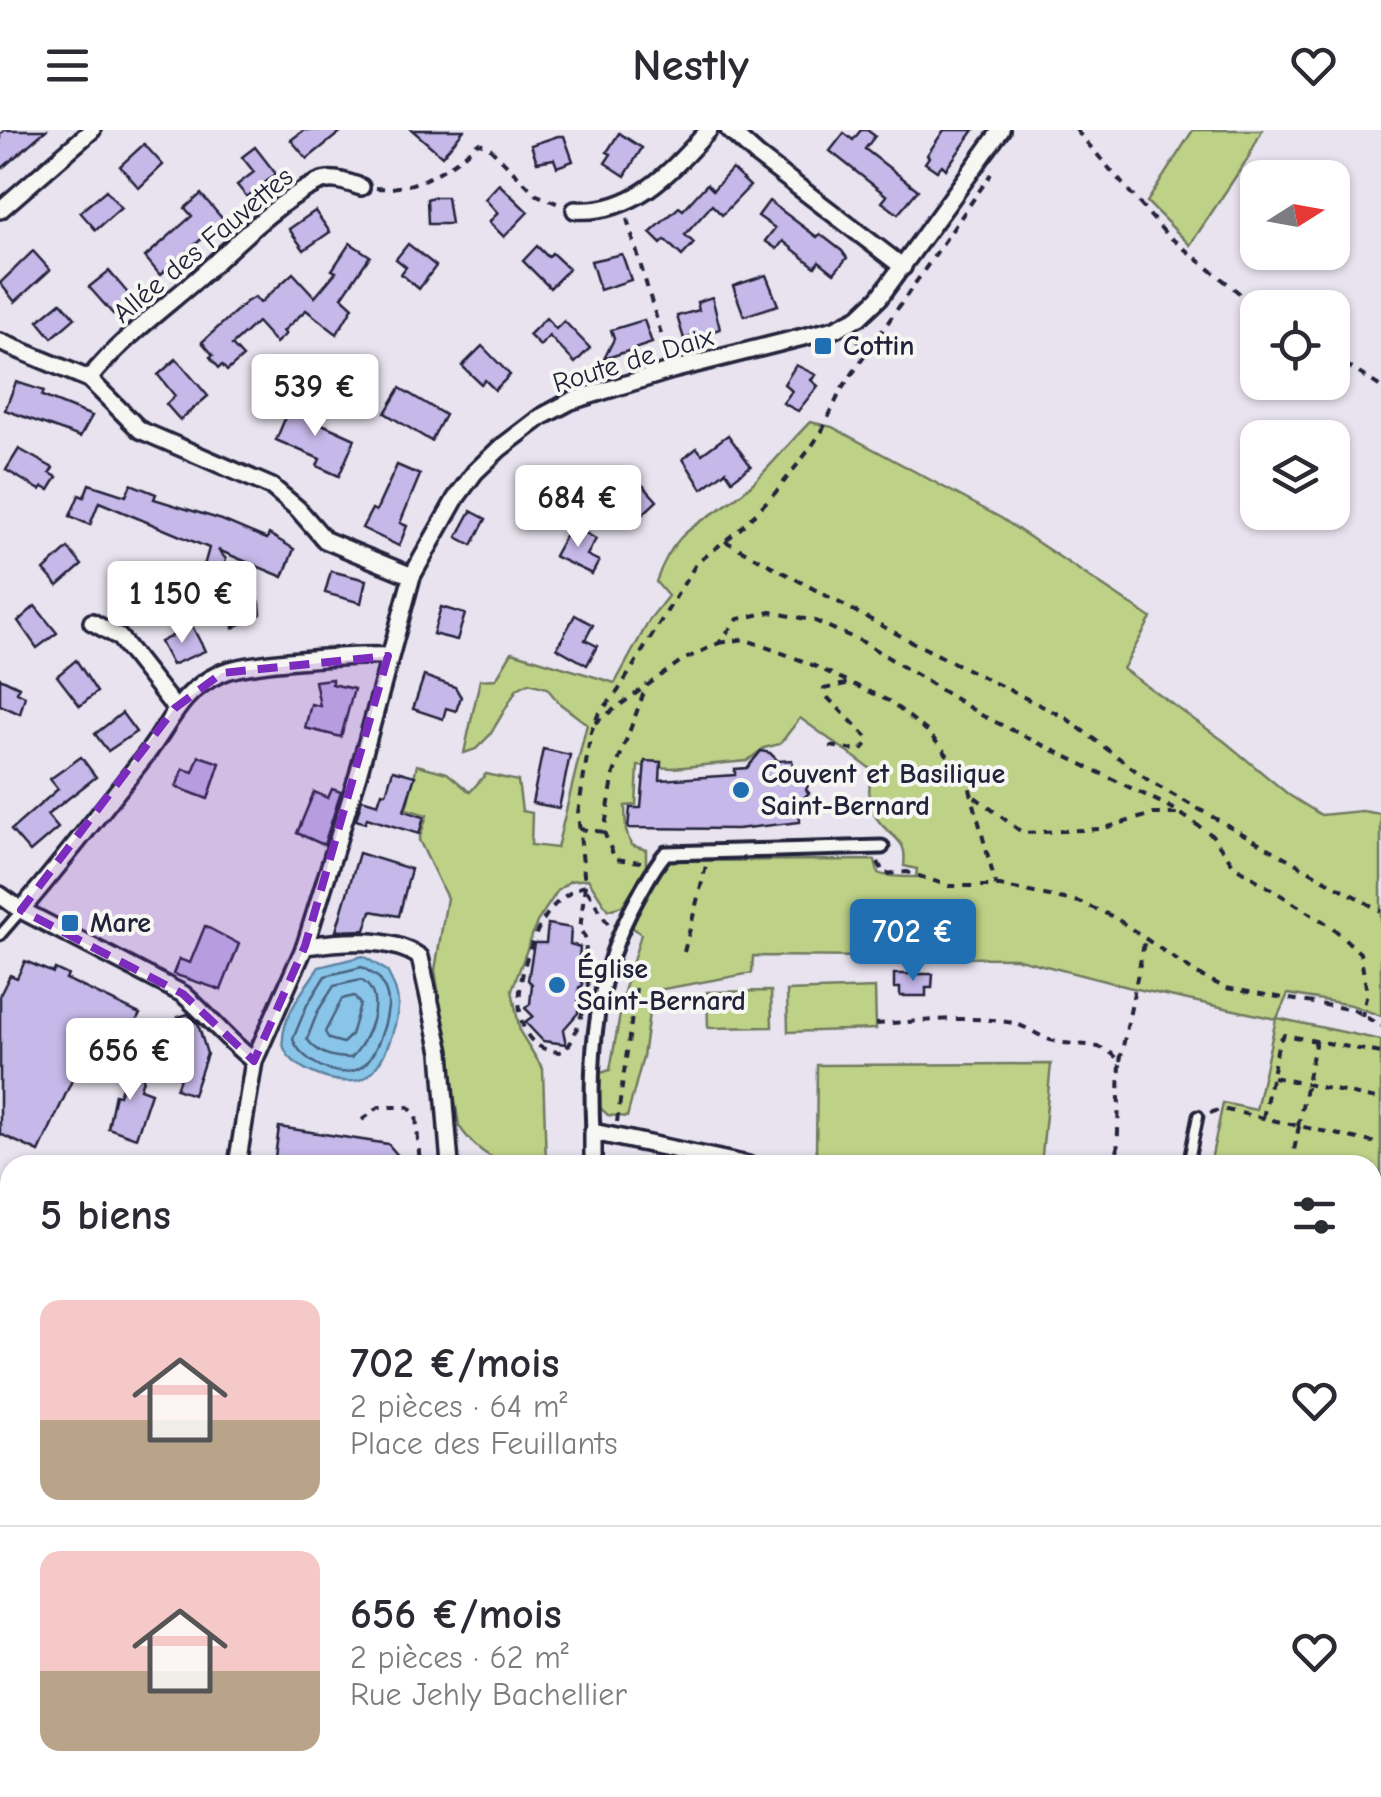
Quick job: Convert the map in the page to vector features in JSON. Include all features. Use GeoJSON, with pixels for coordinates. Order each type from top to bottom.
{"type":"FeatureCollection","features":[{"type":"Feature","properties":{"kind":"street"},"geometry":{"type":"LineString","coordinates":[[0,210],[92,130]]}},
{"type":"Feature","properties":{"kind":"street"},"geometry":{"type":"LineString","coordinates":[[575,210],[622,205],[660,178],[709,130]]}},
{"type":"Feature","properties":{"kind":"street"},"geometry":{"type":"LineString","coordinates":[[729,130],[903,267]]}},
{"type":"Feature","properties":{"kind":"street","name":"Route de Daix"},"geometry":{"type":"LineString","coordinates":[[239,1155],[254,1060],[305,946],[358,774],[412,576],[475,472],[511,439],[572,401],[849,323],[868,310],[903,267],[1001,130]]}},
{"type":"Feature","properties":{"kind":"street","name":"Allée des Fauvettes"},"geometry":{"type":"LineString","coordinates":[[89,379],[253,230],[301,194],[329,180],[361,187]]}},
{"type":"Feature","properties":{"kind":"street"},"geometry":{"type":"LineString","coordinates":[[0,342],[89,379],[140,430],[272,486],[325,540],[412,576]]}},
{"type":"Feature","properties":{"kind":"street"},"geometry":{"type":"LineString","coordinates":[[92,622],[119,637],[175,708]]}},
{"type":"Feature","properties":{"kind":"street"},"geometry":{"type":"LineString","coordinates":[[21,910],[156,742],[175,708],[208,681],[232,669],[388,656]]}},
{"type":"Feature","properties":{"kind":"street"},"geometry":{"type":"LineString","coordinates":[[593,1155],[590,1071],[604,973],[620,929],[666,853],[880,847]]}},
{"type":"Feature","properties":{"kind":"street"},"geometry":{"type":"LineString","coordinates":[[0,896],[184,994],[206,1013],[228,1042],[254,1060]]}},
{"type":"Feature","properties":{"kind":"street"},"geometry":{"type":"LineString","coordinates":[[305,946],[386,944],[406,948],[420,957],[441,1052],[449,1155]]}},
{"type":"Feature","properties":{"kind":"street"},"geometry":{"type":"LineString","coordinates":[[593,1132],[701,1155]]}},
{"type":"Feature","properties":{"kind":"lane"},"geometry":{"type":"LineString","coordinates":[[0,935],[21,910]]}},
{"type":"Feature","properties":{"kind":"lane"},"geometry":{"type":"LineString","coordinates":[[1190,1155],[1198,1116]]}},
{"type":"Feature","properties":{"kind":"path"},"geometry":{"type":"LineString","coordinates":[[1076,130],[1166,234],[1240,294]]}},
{"type":"Feature","properties":{"kind":"path"},"geometry":{"type":"LineString","coordinates":[[361,187],[398,190],[451,168],[478,143],[487,145],[536,195],[575,210]]}},
{"type":"Feature","properties":{"kind":"path"},"geometry":{"type":"LineString","coordinates":[[586,994],[585,937],[580,930],[585,885],[578,813],[595,723],[696,564],[774,493],[822,431],[841,390],[996,168]]}},
{"type":"Feature","properties":{"kind":"path"},"geometry":{"type":"LineString","coordinates":[[622,205],[672,370]]}},
{"type":"Feature","properties":{"kind":"path"},"geometry":{"type":"LineString","coordinates":[[849,323],[866,356]]}},
{"type":"Feature","properties":{"kind":"path"},"geometry":{"type":"LineString","coordinates":[[1350,367],[1381,387]]}},
{"type":"Feature","properties":{"kind":"path"},"geometry":{"type":"LineString","coordinates":[[724,541],[912,642],[1066,718],[1152,783],[1381,912]]}},
{"type":"Feature","properties":{"kind":"path"},"geometry":{"type":"LineString","coordinates":[[719,643],[738,619],[754,615],[771,612],[815,621],[864,642],[983,716],[1181,814],[1212,835],[1234,866],[1332,927],[1360,953],[1367,992],[1362,1016]]}},
{"type":"Feature","properties":{"kind":"path"},"geometry":{"type":"LineString","coordinates":[[595,723],[681,660],[719,643],[744,639],[889,701],[927,731],[967,778],[996,886]]}},
{"type":"Feature","properties":{"kind":"path"},"geometry":{"type":"LineString","coordinates":[[830,746],[860,750],[868,744],[867,737],[828,698],[824,689],[850,683]]}},
{"type":"Feature","properties":{"kind":"path"},"geometry":{"type":"LineString","coordinates":[[647,684],[614,773],[604,832],[615,859],[659,861]]}},
{"type":"Feature","properties":{"kind":"path"},"geometry":{"type":"LineString","coordinates":[[973,795],[1023,833],[1101,829],[1153,814],[1181,814]]}},
{"type":"Feature","properties":{"kind":"path"},"geometry":{"type":"LineString","coordinates":[[579,829],[604,832]]}},
{"type":"Feature","properties":{"kind":"path"},"geometry":{"type":"LineString","coordinates":[[880,847],[880,869],[884,874],[907,872],[949,886],[996,886],[1079,902],[1114,917],[1196,974],[1226,988],[1354,1010],[1381,1026]]}},
{"type":"Feature","properties":{"kind":"path"},"geometry":{"type":"LineString","coordinates":[[684,952],[709,852]]}},
{"type":"Feature","properties":{"kind":"path"},"geometry":{"type":"LineString","coordinates":[[585,885],[608,924],[620,929]]}},
{"type":"Feature","properties":{"kind":"path"},"geometry":{"type":"LineString","coordinates":[[583,1008],[573,1039],[564,1052],[547,1052],[532,1044],[525,1032],[520,992],[529,952],[545,916],[569,892],[585,885]]}},
{"type":"Feature","properties":{"kind":"path"},"geometry":{"type":"LineString","coordinates":[[1117,1155],[1120,1062],[1145,938]]}},
{"type":"Feature","properties":{"kind":"path"},"geometry":{"type":"LineString","coordinates":[[617,1122],[636,988]]}},
{"type":"Feature","properties":{"kind":"path"},"geometry":{"type":"LineString","coordinates":[[876,1024],[977,1019],[1009,1022],[1046,1040],[1102,1047],[1120,1062]]}},
{"type":"Feature","properties":{"kind":"path"},"geometry":{"type":"LineString","coordinates":[[1263,1118],[1281,1037],[1289,1034],[1381,1053]]}},
{"type":"Feature","properties":{"kind":"path"},"geometry":{"type":"LineString","coordinates":[[1293,1155],[1316,1040]]}},
{"type":"Feature","properties":{"kind":"path"},"geometry":{"type":"LineString","coordinates":[[1272,1077],[1381,1100]]}},
{"type":"Feature","properties":{"kind":"path"},"geometry":{"type":"LineString","coordinates":[[362,1120],[379,1107],[408,1107],[417,1123],[419,1155]]}},
{"type":"Feature","properties":{"kind":"path"},"geometry":{"type":"LineString","coordinates":[[1198,1116],[1222,1110],[1381,1144]]}},
{"type":"Feature","properties":{"kind":"highlighted area"},"geometry":{"type":"Polygon","coordinates":[[[388,656],[305,946],[254,1061],[183,994],[21,910],[175,708],[222,673],[388,656]]]}},
{"type":"Feature","properties":{"kind":"green space"},"geometry":{"type":"Polygon","coordinates":[[[1193,130],[1262,130],[1190,245],[1147,202],[1193,130]]]}},
{"type":"Feature","properties":{"kind":"green space"},"geometry":{"type":"Polygon","coordinates":[[[810,422],[832,427],[1001,518],[1151,618],[1123,669],[1224,741],[1289,795],[1321,815],[1362,811],[1381,814],[1381,1016],[1351,1005],[1288,994],[1277,1018],[1381,1040],[1381,1155],[1212,1155],[1223,1103],[1256,1110],[1276,1019],[1015,958],[753,956],[752,973],[652,991],[643,1057],[627,1117],[608,1115],[598,1106],[598,1074],[610,1070],[624,992],[641,934],[628,924],[666,861],[875,860],[878,873],[916,877],[917,869],[904,866],[900,843],[868,805],[871,769],[800,718],[780,744],[764,748],[747,761],[673,768],[638,766],[636,805],[625,806],[626,831],[631,845],[646,850],[646,868],[622,906],[608,910],[588,879],[570,881],[558,890],[537,922],[512,990],[520,1032],[543,1069],[546,1155],[488,1155],[468,1138],[459,1126],[435,970],[447,898],[419,840],[427,815],[406,809],[417,765],[447,773],[470,792],[486,774],[518,781],[522,811],[532,813],[531,845],[557,848],[587,724],[559,703],[547,688],[529,683],[517,689],[490,735],[476,749],[464,753],[480,680],[496,679],[512,652],[615,683],[650,619],[668,596],[656,582],[674,545],[696,524],[751,485],[810,422]]]}},
{"type":"Feature","properties":{"kind":"green space"},"geometry":{"type":"Polygon","coordinates":[[[875,988],[876,1029],[788,1032],[787,991],[875,988]]]}},
{"type":"Feature","properties":{"kind":"green space"},"geometry":{"type":"Polygon","coordinates":[[[771,991],[772,1027],[708,1028],[707,992],[771,991]]]}},
{"type":"Feature","properties":{"kind":"green space"},"geometry":{"type":"Polygon","coordinates":[[[1051,1064],[1042,1155],[816,1155],[817,1065],[1051,1064]]]}},
{"type":"Feature","properties":{"kind":"water"},"geometry":{"type":"Polygon","coordinates":[[[363,956],[387,971],[397,994],[397,1016],[388,1046],[366,1077],[344,1081],[317,1075],[286,1052],[286,1023],[319,967],[363,956]]]}},
{"type":"Feature","properties":{"kind":"building"},"geometry":{"type":"Polygon","coordinates":[[[5,130],[46,130],[0,170],[0,134],[5,130]]]}},
{"type":"Feature","properties":{"kind":"building"},"geometry":{"type":"Polygon","coordinates":[[[304,130],[343,130],[307,159],[291,140],[304,130]]]}},
{"type":"Feature","properties":{"kind":"building"},"geometry":{"type":"Polygon","coordinates":[[[412,130],[464,130],[442,156],[412,130]]]}},
{"type":"Feature","properties":{"kind":"building"},"geometry":{"type":"Polygon","coordinates":[[[861,130],[875,136],[865,149],[918,190],[898,214],[882,202],[887,196],[830,151],[844,133],[853,140],[861,130]]]}},
{"type":"Feature","properties":{"kind":"building"},"geometry":{"type":"Polygon","coordinates":[[[944,130],[974,130],[946,169],[942,165],[937,171],[925,163],[944,130]]]}},
{"type":"Feature","properties":{"kind":"building"},"geometry":{"type":"Polygon","coordinates":[[[619,133],[642,148],[625,176],[605,163],[619,133]]]}},
{"type":"Feature","properties":{"kind":"building"},"geometry":{"type":"Polygon","coordinates":[[[564,136],[573,161],[557,167],[554,159],[537,162],[531,145],[564,136]]]}},
{"type":"Feature","properties":{"kind":"building"},"geometry":{"type":"Polygon","coordinates":[[[144,144],[163,165],[139,188],[120,166],[144,144]]]}},
{"type":"Feature","properties":{"kind":"building"},"geometry":{"type":"Polygon","coordinates":[[[255,147],[276,174],[247,197],[237,185],[254,172],[242,157],[255,147]]]}},
{"type":"Feature","properties":{"kind":"building"},"geometry":{"type":"Polygon","coordinates":[[[732,169],[750,186],[722,215],[712,205],[685,235],[694,243],[682,256],[665,240],[661,244],[650,233],[679,207],[683,210],[707,184],[713,190],[732,169]]]}},
{"type":"Feature","properties":{"kind":"building"},"geometry":{"type":"Polygon","coordinates":[[[499,184],[528,212],[504,237],[489,222],[498,213],[485,199],[499,184]]]}},
{"type":"Feature","properties":{"kind":"building"},"geometry":{"type":"Polygon","coordinates":[[[106,190],[121,208],[96,230],[80,212],[106,190]]]}},
{"type":"Feature","properties":{"kind":"building"},"geometry":{"type":"Polygon","coordinates":[[[201,194],[227,224],[209,240],[205,236],[160,275],[145,257],[192,216],[185,208],[201,194]]]}},
{"type":"Feature","properties":{"kind":"building"},"geometry":{"type":"Polygon","coordinates":[[[447,197],[451,224],[428,224],[427,199],[447,197]]]}},
{"type":"Feature","properties":{"kind":"building"},"geometry":{"type":"Polygon","coordinates":[[[769,201],[842,251],[847,258],[834,273],[819,261],[815,267],[783,241],[777,249],[765,241],[775,228],[758,216],[769,201]]]}},
{"type":"Feature","properties":{"kind":"building"},"geometry":{"type":"Polygon","coordinates":[[[315,211],[330,232],[304,250],[289,229],[315,211]]]}},
{"type":"Feature","properties":{"kind":"building"},"geometry":{"type":"Polygon","coordinates":[[[350,243],[370,256],[342,297],[353,307],[337,334],[306,310],[276,343],[257,322],[232,345],[243,357],[227,371],[222,365],[219,368],[202,342],[246,302],[255,297],[260,303],[293,273],[315,297],[336,272],[332,270],[350,243]]]}},
{"type":"Feature","properties":{"kind":"building"},"geometry":{"type":"Polygon","coordinates":[[[408,244],[436,266],[419,289],[401,274],[406,267],[396,259],[408,244]]]}},
{"type":"Feature","properties":{"kind":"building"},"geometry":{"type":"Polygon","coordinates":[[[537,246],[548,257],[552,253],[569,269],[550,288],[523,261],[537,246]]]}},
{"type":"Feature","properties":{"kind":"building"},"geometry":{"type":"Polygon","coordinates":[[[33,251],[50,270],[15,302],[0,283],[33,251]]]}},
{"type":"Feature","properties":{"kind":"building"},"geometry":{"type":"Polygon","coordinates":[[[622,254],[631,280],[600,290],[591,261],[622,254]]]}},
{"type":"Feature","properties":{"kind":"building"},"geometry":{"type":"Polygon","coordinates":[[[109,271],[132,298],[113,314],[89,287],[109,271]]]}},
{"type":"Feature","properties":{"kind":"building"},"geometry":{"type":"Polygon","coordinates":[[[766,275],[778,305],[744,316],[733,286],[766,275]]]}},
{"type":"Feature","properties":{"kind":"building"},"geometry":{"type":"Polygon","coordinates":[[[712,297],[720,329],[684,339],[677,316],[699,310],[697,302],[712,297]]]}},
{"type":"Feature","properties":{"kind":"building"},"geometry":{"type":"Polygon","coordinates":[[[61,302],[75,318],[52,338],[38,321],[61,302]]]}},
{"type":"Feature","properties":{"kind":"building"},"geometry":{"type":"Polygon","coordinates":[[[546,318],[556,329],[564,321],[590,348],[575,363],[549,336],[540,346],[529,335],[546,318]]]}},
{"type":"Feature","properties":{"kind":"building"},"geometry":{"type":"Polygon","coordinates":[[[644,320],[652,343],[604,359],[614,339],[611,330],[644,320]]]}},
{"type":"Feature","properties":{"kind":"building"},"geometry":{"type":"Polygon","coordinates":[[[482,346],[510,375],[495,390],[485,380],[481,384],[462,366],[482,346]]]}},
{"type":"Feature","properties":{"kind":"building"},"geometry":{"type":"Polygon","coordinates":[[[176,359],[208,396],[180,420],[166,404],[175,396],[158,375],[176,359]]]}},
{"type":"Feature","properties":{"kind":"building"},"geometry":{"type":"Polygon","coordinates":[[[796,365],[816,375],[811,380],[818,386],[798,411],[783,403],[792,391],[784,384],[796,365]]]}},
{"type":"Feature","properties":{"kind":"building"},"geometry":{"type":"Polygon","coordinates":[[[16,382],[44,391],[42,396],[92,416],[80,437],[5,410],[16,382]]]}},
{"type":"Feature","properties":{"kind":"building"},"geometry":{"type":"Polygon","coordinates":[[[400,388],[445,415],[431,441],[385,413],[400,388]]]}},
{"type":"Feature","properties":{"kind":"building"},"geometry":{"type":"Polygon","coordinates":[[[292,402],[314,412],[311,419],[355,439],[339,476],[317,466],[320,459],[276,440],[292,402]]]}},
{"type":"Feature","properties":{"kind":"building"},"geometry":{"type":"Polygon","coordinates":[[[728,435],[751,466],[732,480],[726,471],[702,489],[683,459],[697,448],[702,454],[728,435]]]}},
{"type":"Feature","properties":{"kind":"building"},"geometry":{"type":"Polygon","coordinates":[[[19,449],[53,468],[50,473],[57,477],[49,490],[40,490],[6,470],[19,449]]]}},
{"type":"Feature","properties":{"kind":"building"},"geometry":{"type":"Polygon","coordinates":[[[397,465],[420,475],[400,523],[407,526],[399,546],[362,528],[372,509],[376,511],[397,465]]]}},
{"type":"Feature","properties":{"kind":"building"},"geometry":{"type":"Polygon","coordinates":[[[621,472],[635,487],[640,482],[657,501],[643,514],[632,503],[612,521],[594,497],[621,472]]]}},
{"type":"Feature","properties":{"kind":"building"},"geometry":{"type":"Polygon","coordinates":[[[89,484],[126,496],[131,484],[156,494],[154,499],[267,539],[269,534],[294,549],[283,577],[218,550],[226,559],[219,585],[200,580],[209,548],[99,502],[90,525],[70,516],[89,484]]]}},
{"type":"Feature","properties":{"kind":"building"},"geometry":{"type":"Polygon","coordinates":[[[471,511],[486,519],[472,545],[457,537],[471,511]]]}},
{"type":"Feature","properties":{"kind":"building"},"geometry":{"type":"Polygon","coordinates":[[[571,525],[596,539],[587,555],[599,561],[592,574],[554,556],[571,525]]]}},
{"type":"Feature","properties":{"kind":"building"},"geometry":{"type":"Polygon","coordinates":[[[68,548],[82,565],[58,586],[44,570],[68,548]]]}},
{"type":"Feature","properties":{"kind":"building"},"geometry":{"type":"Polygon","coordinates":[[[134,570],[162,601],[141,618],[134,609],[130,611],[113,586],[134,570]]]}},
{"type":"Feature","properties":{"kind":"building"},"geometry":{"type":"Polygon","coordinates":[[[331,571],[366,580],[361,603],[325,593],[331,571]]]}},
{"type":"Feature","properties":{"kind":"building"},"geometry":{"type":"Polygon","coordinates":[[[254,594],[261,614],[233,628],[232,596],[254,594]]]}},
{"type":"Feature","properties":{"kind":"building"},"geometry":{"type":"Polygon","coordinates":[[[35,606],[57,633],[37,648],[18,621],[35,606]]]}},
{"type":"Feature","properties":{"kind":"building"},"geometry":{"type":"Polygon","coordinates":[[[441,607],[465,614],[457,640],[433,634],[441,607]]]}},
{"type":"Feature","properties":{"kind":"building"},"geometry":{"type":"Polygon","coordinates":[[[575,615],[593,625],[585,640],[597,646],[587,665],[557,648],[575,615]]]}},
{"type":"Feature","properties":{"kind":"building"},"geometry":{"type":"Polygon","coordinates":[[[192,626],[205,651],[172,665],[160,642],[192,626]]]}},
{"type":"Feature","properties":{"kind":"building"},"geometry":{"type":"Polygon","coordinates":[[[76,660],[97,692],[80,706],[57,676],[76,660]]]}},
{"type":"Feature","properties":{"kind":"building"},"geometry":{"type":"Polygon","coordinates":[[[424,676],[455,687],[461,697],[456,711],[446,708],[443,719],[413,709],[424,676]]]}},
{"type":"Feature","properties":{"kind":"building"},"geometry":{"type":"Polygon","coordinates":[[[0,678],[19,687],[17,692],[25,696],[20,714],[0,705],[0,678]]]}},
{"type":"Feature","properties":{"kind":"building"},"geometry":{"type":"Polygon","coordinates":[[[332,679],[332,684],[354,689],[341,737],[305,728],[311,704],[320,706],[315,681],[332,679]]]}},
{"type":"Feature","properties":{"kind":"building"},"geometry":{"type":"Polygon","coordinates":[[[122,713],[136,732],[108,751],[95,734],[122,713]]]}},
{"type":"Feature","properties":{"kind":"building"},"geometry":{"type":"Polygon","coordinates":[[[543,749],[570,755],[559,808],[532,803],[543,749]]]}},
{"type":"Feature","properties":{"kind":"building","name":"Couvent et Basilique Saint-Bernard"},"geometry":{"type":"Polygon","coordinates":[[[761,751],[778,761],[792,760],[795,776],[803,777],[808,785],[809,793],[799,802],[800,822],[737,829],[628,828],[630,808],[641,808],[645,761],[661,762],[660,780],[735,775],[735,769],[747,768],[761,751]]]}},
{"type":"Feature","properties":{"kind":"building"},"geometry":{"type":"Polygon","coordinates":[[[199,756],[220,763],[208,799],[176,787],[183,769],[193,772],[199,756]]]}},
{"type":"Feature","properties":{"kind":"building"},"geometry":{"type":"Polygon","coordinates":[[[81,757],[96,777],[47,815],[58,828],[30,852],[11,830],[58,789],[50,779],[81,757]]]}},
{"type":"Feature","properties":{"kind":"building"},"geometry":{"type":"Polygon","coordinates":[[[393,770],[415,776],[404,811],[424,817],[419,834],[367,818],[365,823],[356,820],[362,799],[378,804],[393,770]]]}},
{"type":"Feature","properties":{"kind":"building"},"geometry":{"type":"Polygon","coordinates":[[[332,789],[341,792],[324,845],[297,833],[314,792],[328,798],[332,789]]]}},
{"type":"Feature","properties":{"kind":"building"},"geometry":{"type":"Polygon","coordinates":[[[359,853],[411,869],[399,916],[371,911],[365,930],[336,931],[359,853]]]}},
{"type":"Feature","properties":{"kind":"building","name":"Église Saint-Bernard"},"geometry":{"type":"Polygon","coordinates":[[[548,924],[571,928],[570,944],[580,947],[578,968],[583,985],[579,988],[578,1013],[563,1030],[566,1044],[543,1041],[525,1022],[533,1016],[525,1008],[530,1004],[532,984],[528,980],[534,943],[546,943],[548,924]]]}},
{"type":"Feature","properties":{"kind":"building"},"geometry":{"type":"Polygon","coordinates":[[[205,926],[239,944],[221,990],[173,974],[179,959],[190,963],[205,926]]]}},
{"type":"Feature","properties":{"kind":"building"},"geometry":{"type":"Polygon","coordinates":[[[25,961],[53,973],[55,969],[68,975],[66,979],[140,1014],[135,1023],[143,1042],[128,1049],[92,1037],[39,1152],[0,1134],[0,995],[10,975],[17,978],[25,961]]]}},
{"type":"Feature","properties":{"kind":"building"},"geometry":{"type":"Polygon","coordinates":[[[894,974],[933,974],[932,988],[926,988],[926,996],[900,996],[900,988],[894,988],[894,974]]]}},
{"type":"Feature","properties":{"kind":"building"},"geometry":{"type":"Polygon","coordinates":[[[188,1014],[198,1024],[207,1054],[193,1095],[176,1089],[184,1067],[178,1017],[188,1014]]]}},
{"type":"Feature","properties":{"kind":"building"},"geometry":{"type":"Polygon","coordinates":[[[132,1061],[147,1066],[140,1089],[151,1093],[136,1138],[108,1128],[115,1094],[119,1095],[132,1061]]]}},
{"type":"Feature","properties":{"kind":"building"},"geometry":{"type":"Polygon","coordinates":[[[279,1127],[388,1144],[397,1155],[275,1155],[279,1127]]]}},
{"type":"Feature","properties":{"kind":"place","name":"Cottin"},"geometry":{"type":"Point","coordinates":[823,346]}},
{"type":"Feature","properties":{"kind":"place","name":"Couvent et Basilique Saint-Bernard"},"geometry":{"type":"Point","coordinates":[741,790]}},
{"type":"Feature","properties":{"kind":"place","name":"Mare"},"geometry":{"type":"Point","coordinates":[70,923]}},
{"type":"Feature","properties":{"kind":"place","name":"Église Saint-Bernard"},"geometry":{"type":"Point","coordinates":[557,985]}}]}
